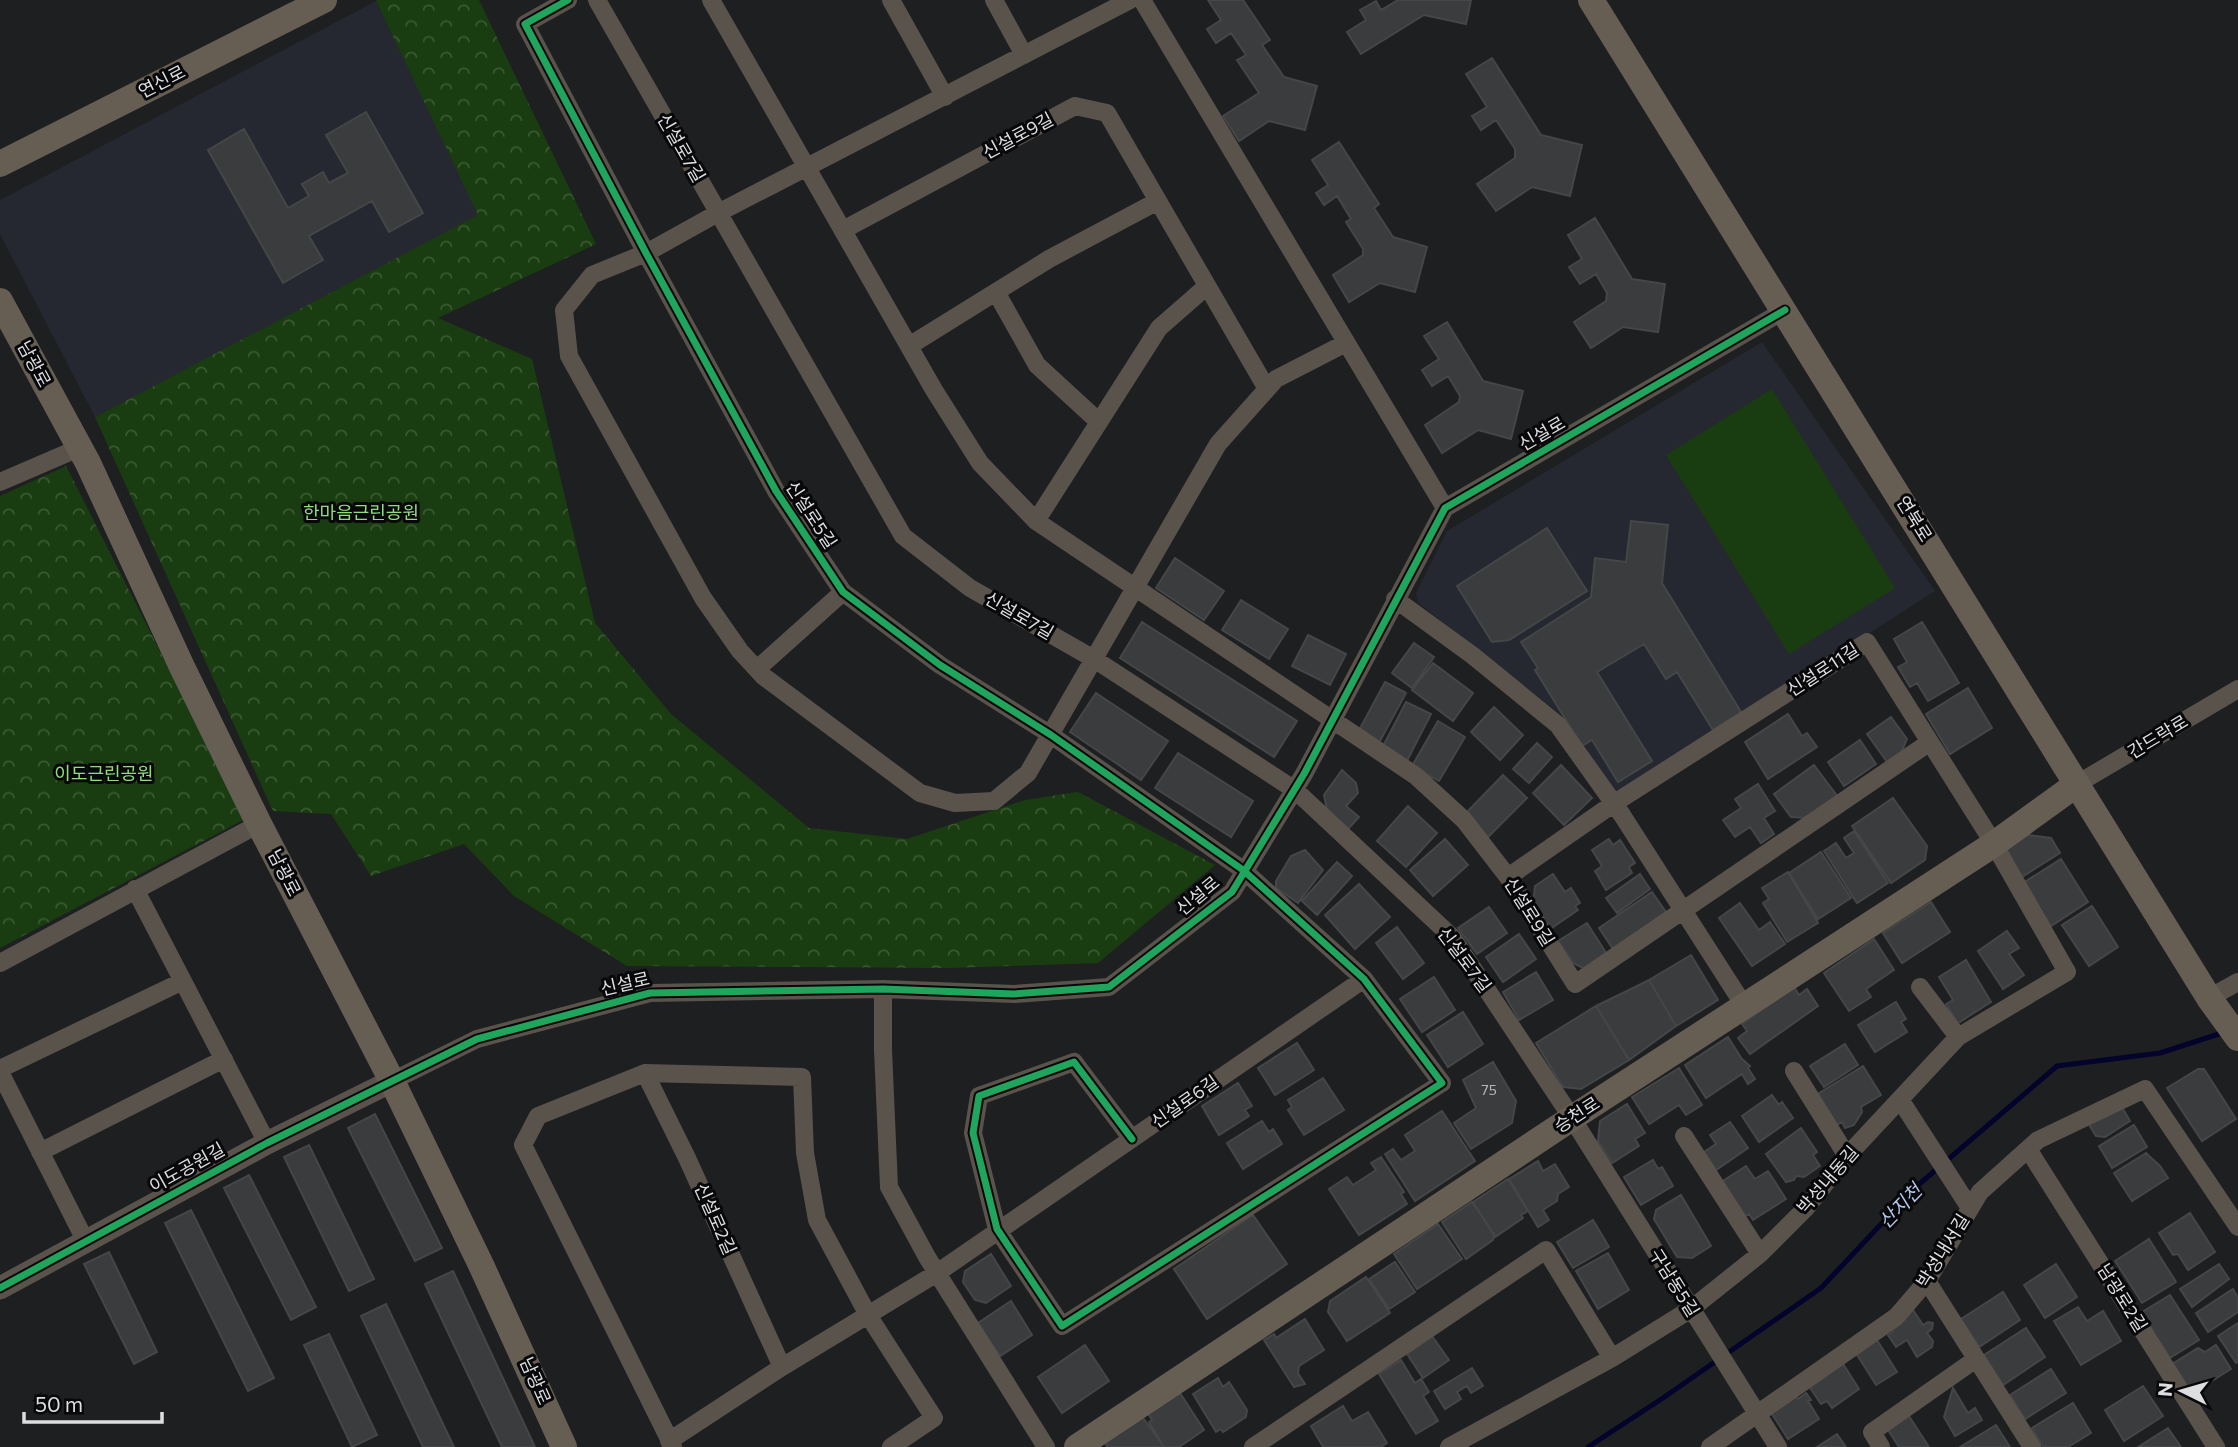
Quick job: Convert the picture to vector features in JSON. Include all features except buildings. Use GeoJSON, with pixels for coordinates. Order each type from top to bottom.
{"type":"FeatureCollection","features":[{"type":"Feature","properties":{"kind":"main road","name":"연신로"},"geometry":{"type":"LineString","coordinates":[[0,164],[324,0]]}},
{"type":"Feature","properties":{"kind":"main road","name":"연북로"},"geometry":{"type":"LineString","coordinates":[[1591,0],[2209,998],[2238,1038]]}},
{"type":"Feature","properties":{"kind":"main road","name":"남광로"},"geometry":{"type":"LineString","coordinates":[[0,301],[79,449],[258,824],[392,1081],[564,1447]]}},
{"type":"Feature","properties":{"kind":"main road","name":"승천로"},"geometry":{"type":"LineString","coordinates":[[1077,1447],[1572,1118],[1994,844],[2077,784]]}},
{"type":"Feature","properties":{"kind":"street","name":"신설로5길"},"geometry":{"type":"LineString","coordinates":[[568,0],[525,24],[776,491],[844,592],[940,665],[1051,735],[1243,870],[1364,979],[1442,1083],[1062,1326],[998,1229]]}},
{"type":"Feature","properties":{"kind":"street","name":"신설로7길"},"geometry":{"type":"LineString","coordinates":[[597,0],[903,536],[970,588],[1094,659],[1295,790],[1452,937],[1572,1118]]}},
{"type":"Feature","properties":{"kind":"street","name":"신설로9길"},"geometry":{"type":"LineString","coordinates":[[711,0],[909,346],[980,463],[1037,521],[1416,776],[1464,820],[1508,877],[1575,984],[1930,742]]}},
{"type":"Feature","properties":{"kind":"street"},"geometry":{"type":"LineString","coordinates":[[891,0],[945,97]]}},
{"type":"Feature","properties":{"kind":"street"},"geometry":{"type":"LineString","coordinates":[[994,0],[1024,55]]}},
{"type":"Feature","properties":{"kind":"street"},"geometry":{"type":"LineString","coordinates":[[1130,0],[646,253],[592,275],[565,310],[569,356],[703,598],[740,651],[757,669],[920,793],[955,803],[994,801],[1028,774],[1218,444],[1276,379],[1346,343]]}},
{"type":"Feature","properties":{"kind":"street"},"geometry":{"type":"LineString","coordinates":[[1142,0],[1445,508]]}},
{"type":"Feature","properties":{"kind":"street","name":"신설로9길"},"geometry":{"type":"LineString","coordinates":[[843,230],[1074,106],[1107,113],[1267,389]]}},
{"type":"Feature","properties":{"kind":"street"},"geometry":{"type":"LineString","coordinates":[[909,346],[1049,259],[1158,201]]}},
{"type":"Feature","properties":{"kind":"street"},"geometry":{"type":"LineString","coordinates":[[1037,521],[1159,328],[1207,286]]}},
{"type":"Feature","properties":{"kind":"street"},"geometry":{"type":"LineString","coordinates":[[996,292],[1037,365],[1099,422]]}},
{"type":"Feature","properties":{"kind":"street","name":"신설로"},"geometry":{"type":"LineString","coordinates":[[392,1081],[477,1039],[650,993],[883,989],[1014,994],[1109,987],[1232,892],[1243,870],[1295,790],[1445,508],[1785,310]]}},
{"type":"Feature","properties":{"kind":"street"},"geometry":{"type":"LineString","coordinates":[[0,482],[79,449]]}},
{"type":"Feature","properties":{"kind":"street"},"geometry":{"type":"LineString","coordinates":[[757,669],[844,592]]}},
{"type":"Feature","properties":{"kind":"street"},"geometry":{"type":"LineString","coordinates":[[1395,598],[1472,655],[1558,725],[1613,804],[1745,1007]]}},
{"type":"Feature","properties":{"kind":"street","name":"신설로11길"},"geometry":{"type":"LineString","coordinates":[[1613,804],[1867,642],[1994,844]]}},
{"type":"Feature","properties":{"kind":"street","name":"간드락로"},"geometry":{"type":"LineString","coordinates":[[2077,784],[2238,689]]}},
{"type":"Feature","properties":{"kind":"street"},"geometry":{"type":"LineString","coordinates":[[1508,877],[1613,804]]}},
{"type":"Feature","properties":{"kind":"street"},"geometry":{"type":"LineString","coordinates":[[0,962],[258,824]]}},
{"type":"Feature","properties":{"kind":"street","name":"박성내동길"},"geometry":{"type":"LineString","coordinates":[[1449,1447],[1695,1316],[1806,1208],[1847,1156],[1958,1037],[2067,972],[1994,844]]}},
{"type":"Feature","properties":{"kind":"street"},"geometry":{"type":"LineString","coordinates":[[135,889],[267,1143]]}},
{"type":"Feature","properties":{"kind":"street","name":"신설로6길"},"geometry":{"type":"LineString","coordinates":[[937,1273],[1364,979]]}},
{"type":"Feature","properties":{"kind":"street"},"geometry":{"type":"LineString","coordinates":[[86,1242],[0,1071],[183,981]]}},
{"type":"Feature","properties":{"kind":"street"},"geometry":{"type":"LineString","coordinates":[[2209,998],[2238,982]]}},
{"type":"Feature","properties":{"kind":"street"},"geometry":{"type":"LineString","coordinates":[[1920,987],[1958,1037]]}},
{"type":"Feature","properties":{"kind":"street"},"geometry":{"type":"LineString","coordinates":[[883,989],[889,1187],[937,1273],[1046,1447]]}},
{"type":"Feature","properties":{"kind":"street"},"geometry":{"type":"LineString","coordinates":[[40,1152],[223,1059]]}},
{"type":"Feature","properties":{"kind":"street"},"geometry":{"type":"LineString","coordinates":[[998,1229],[973,1133],[979,1096],[1074,1062],[1132,1139]]}},
{"type":"Feature","properties":{"kind":"street"},"geometry":{"type":"LineString","coordinates":[[1794,1071],[1847,1156]]}},
{"type":"Feature","properties":{"kind":"street"},"geometry":{"type":"LineString","coordinates":[[891,1447],[934,1418],[868,1315],[817,1220],[805,1153],[802,1077],[645,1073],[538,1116],[523,1145],[671,1444],[782,1367],[868,1315],[937,1273]]}},
{"type":"Feature","properties":{"kind":"street","name":"신설로2길"},"geometry":{"type":"LineString","coordinates":[[645,1073],[687,1158],[782,1367]]}},
{"type":"Feature","properties":{"kind":"street","name":"이도공원길"},"geometry":{"type":"LineString","coordinates":[[0,1288],[267,1143],[392,1081]]}},
{"type":"Feature","properties":{"kind":"street","name":"박성내서길"},"geometry":{"type":"LineString","coordinates":[[1710,1447],[1896,1317],[1927,1281],[1979,1192],[2038,1140],[2145,1089],[2238,1227]]}},
{"type":"Feature","properties":{"kind":"street"},"geometry":{"type":"LineString","coordinates":[[1901,1101],[1970,1208]]}},
{"type":"Feature","properties":{"kind":"street","name":"구남동5길"},"geometry":{"type":"LineString","coordinates":[[1572,1118],[1778,1447]]}},
{"type":"Feature","properties":{"kind":"street"},"geometry":{"type":"LineString","coordinates":[[1684,1136],[1760,1254]]}},
{"type":"Feature","properties":{"kind":"street","name":"남광로2길"},"geometry":{"type":"LineString","coordinates":[[2028,1149],[2216,1447]]}},
{"type":"Feature","properties":{"kind":"street"},"geometry":{"type":"LineString","coordinates":[[1253,1447],[1546,1250],[1612,1358]]}},
{"type":"Feature","properties":{"kind":"street"},"geometry":{"type":"LineString","coordinates":[[1927,1281],[2032,1447]]}},
{"type":"Feature","properties":{"kind":"street"},"geometry":{"type":"LineString","coordinates":[[1881,1447],[1872,1432],[1976,1359]]}},
{"type":"Feature","properties":{"kind":"shaded area"},"geometry":{"type":"Polygon","coordinates":[[[376,1],[479,215],[95,417],[0,234],[0,200],[376,1]]]}},
{"type":"Feature","properties":{"kind":"shaded area"},"geometry":{"type":"Polygon","coordinates":[[[1762,342],[1935,591],[1616,796],[1569,721],[1418,603],[1416,593],[1447,531],[1762,342]]]}},
{"type":"Feature","properties":{"kind":"green space","name":"한마음근린공원"},"geometry":{"type":"Polygon","coordinates":[[[479,0],[596,244],[438,318],[532,359],[595,623],[671,714],[809,828],[907,839],[1025,800],[1078,792],[1215,865],[1098,963],[947,968],[627,966],[514,896],[464,844],[371,876],[331,814],[273,811],[95,417],[478,215],[376,1],[479,0]]]}},
{"type":"Feature","properties":{"kind":"green space"},"geometry":{"type":"Polygon","coordinates":[[[1772,389],[1895,588],[1789,654],[1666,455],[1772,389]]]}},
{"type":"Feature","properties":{"kind":"green space","name":"이도근린공원"},"geometry":{"type":"Polygon","coordinates":[[[66,466],[245,819],[0,948],[0,496],[66,466]]]}},
{"type":"Feature","properties":{"kind":"waterway","name":"산지천"},"geometry":{"type":"LineString","coordinates":[[1588,1447],[1821,1288],[1917,1186],[2057,1066],[2160,1053],[2225,1032]]}},
{"type":"Feature","properties":{"kind":"cycle path"},"geometry":{"type":"LineString","coordinates":[[568,0],[525,24],[776,491],[843,592],[940,665],[1051,735],[1243,870],[1364,979],[1442,1083],[1062,1326],[997,1229],[973,1133],[979,1096],[1074,1062],[1132,1139]]}},
{"type":"Feature","properties":{"kind":"cycle path"},"geometry":{"type":"LineString","coordinates":[[0,1288],[267,1143],[477,1039],[650,993],[883,989],[1014,994],[1109,987],[1232,892],[1304,774],[1445,508],[1785,310]]}}]}
